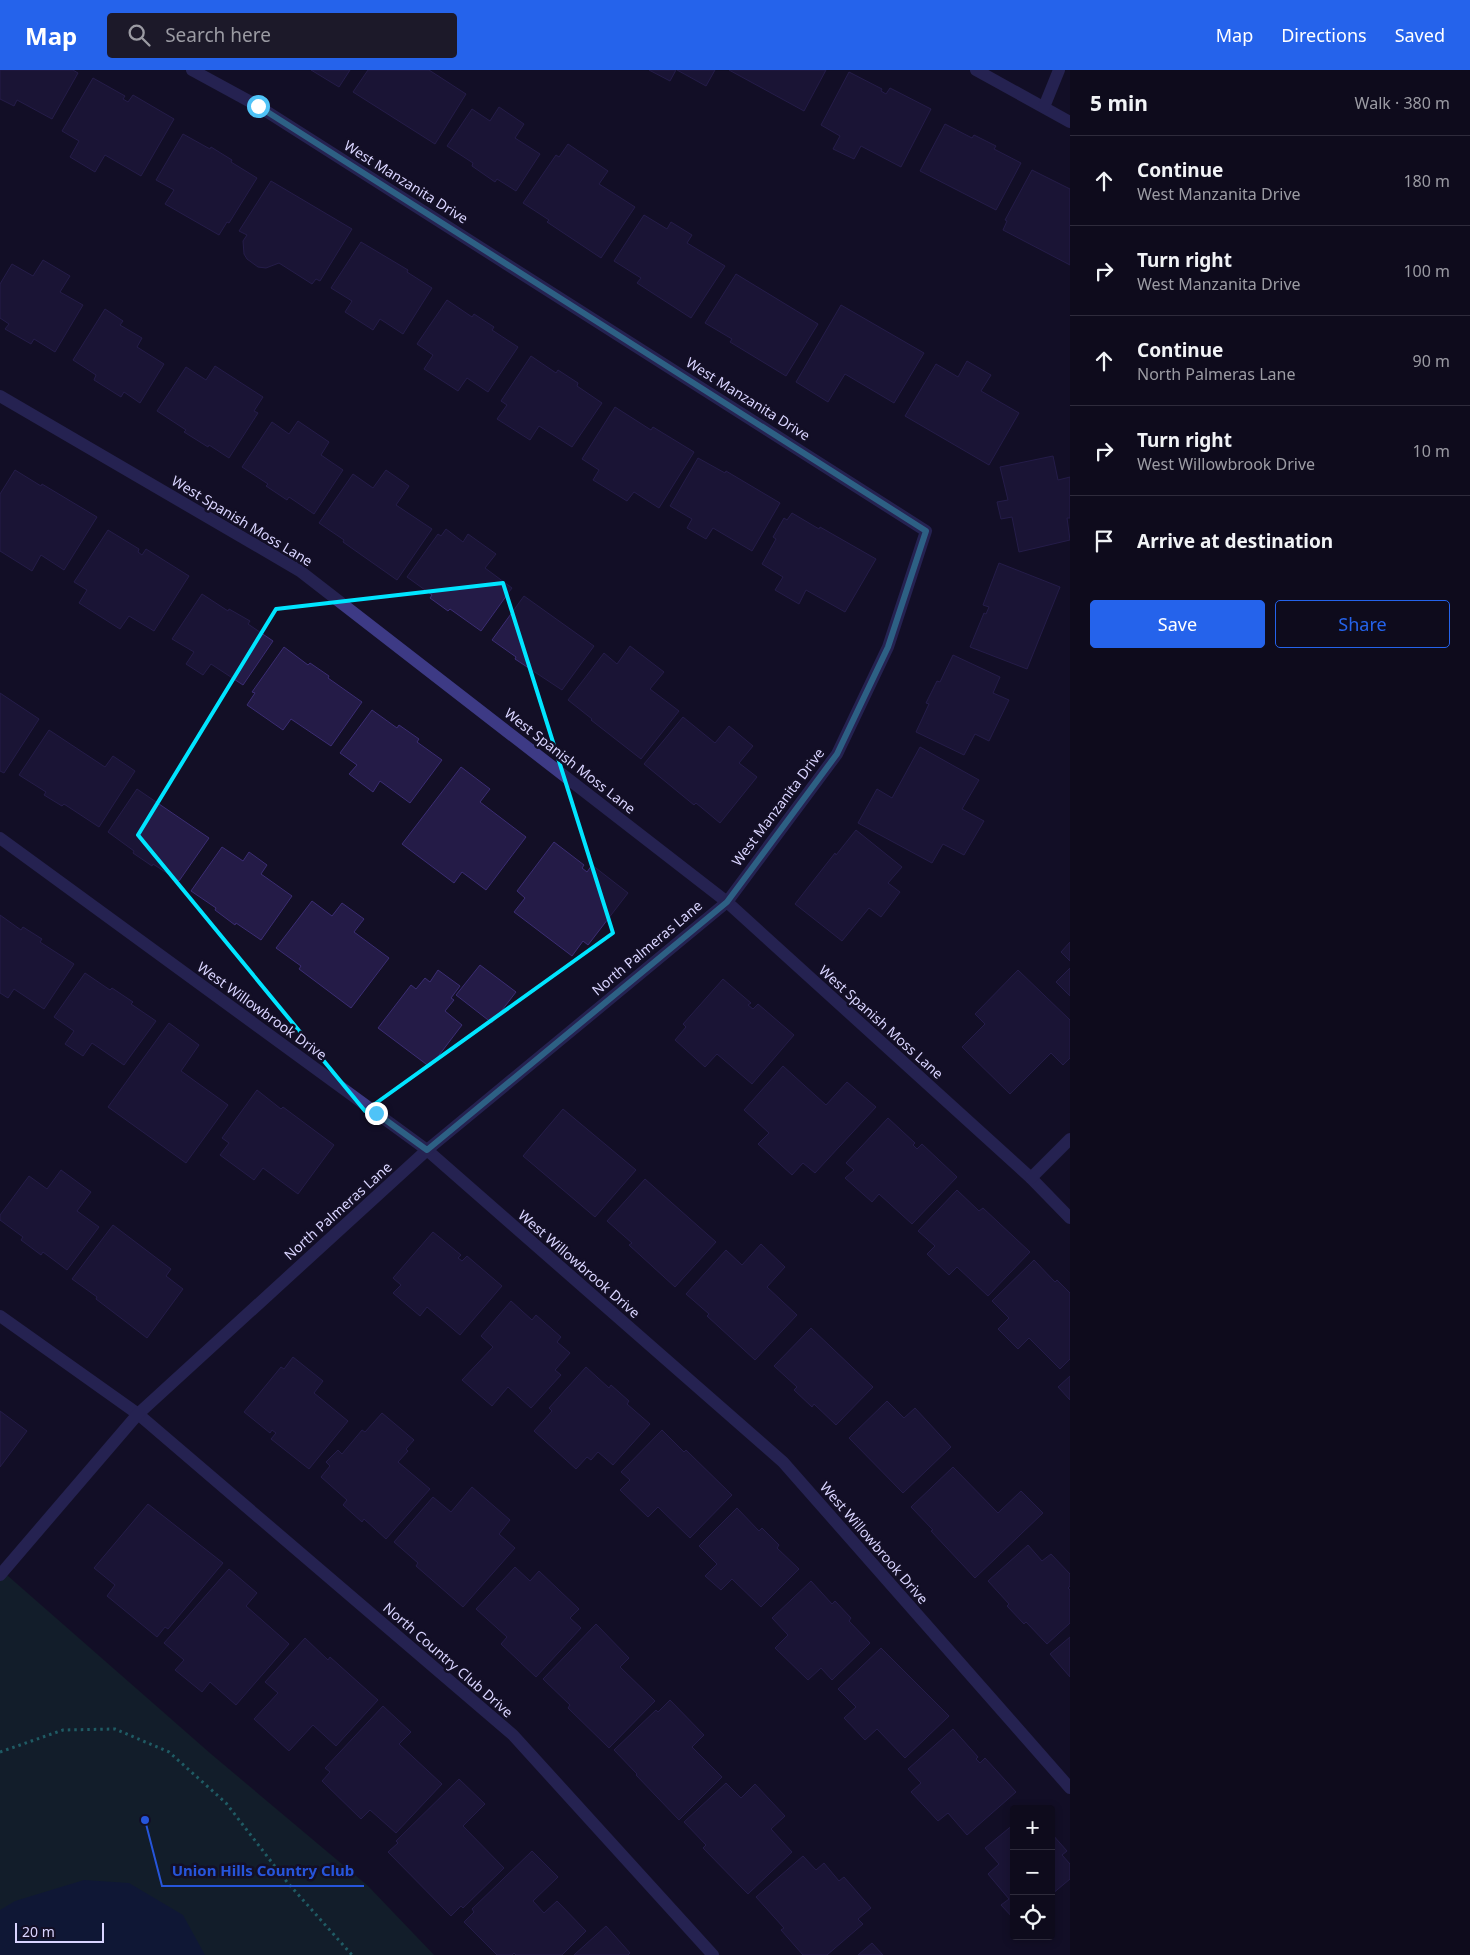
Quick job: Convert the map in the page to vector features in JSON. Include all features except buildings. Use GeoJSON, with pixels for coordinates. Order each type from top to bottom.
{"type":"FeatureCollection","features":[{"type":"Feature","properties":{"kind":"street","name":"West Manzanita Drive"},"geometry":{"type":"LineString","coordinates":[[192,70],[266,111],[926,531],[888,647],[837,754],[727,902]]}},
{"type":"Feature","properties":{"kind":"street"},"geometry":{"type":"LineString","coordinates":[[976,70],[1070,122]]}},
{"type":"Feature","properties":{"kind":"street"},"geometry":{"type":"LineString","coordinates":[[1044,107],[1059,70]]}},
{"type":"Feature","properties":{"kind":"street","name":"West Spanish Moss Lane"},"geometry":{"type":"LineString","coordinates":[[0,396],[300,571],[727,902],[1031,1178],[1070,1218]]}},
{"type":"Feature","properties":{"kind":"street","name":"West Willowbrook Drive"},"geometry":{"type":"LineString","coordinates":[[0,838],[427,1150],[783,1462],[1070,1788]]}},
{"type":"Feature","properties":{"kind":"street","name":"North Palmeras Lane"},"geometry":{"type":"LineString","coordinates":[[0,1576],[138,1414],[427,1150],[727,902]]}},
{"type":"Feature","properties":{"kind":"street"},"geometry":{"type":"LineString","coordinates":[[1031,1178],[1070,1139]]}},
{"type":"Feature","properties":{"kind":"street","name":"North Country Club Drive"},"geometry":{"type":"LineString","coordinates":[[0,1316],[138,1414],[512,1735],[713,1955]]}},
{"type":"Feature","properties":{"kind":"path"},"geometry":{"type":"LineString","coordinates":[[0,1752],[63,1730],[115,1729],[169,1752],[226,1803],[287,1882],[352,1955]]}},
{"type":"Feature","properties":{"kind":"highlighted area"},"geometry":{"type":"Polygon","coordinates":[[[503,583],[613,933],[365,1111],[138,835],[276,609],[503,583]]]}},
{"type":"Feature","properties":{"kind":"green space"},"geometry":{"type":"Polygon","coordinates":[[[0,1569],[211,1754],[368,1886],[434,1955],[0,1955],[0,1569]]]}},
{"type":"Feature","properties":{"kind":"water"},"geometry":{"type":"Polygon","coordinates":[[[84,1880],[129,1883],[183,1915],[205,1955],[0,1955],[0,1910],[15,1901],[84,1880]]]}},
{"type":"Feature","properties":{"kind":"place","name":"Union Hills Country Club"},"geometry":{"type":"Point","coordinates":[145,1820]}},
{"type":"Feature","properties":{"kind":"route"},"geometry":{"type":"LineString","coordinates":[[258,106],[926,531],[888,647],[837,754],[727,902],[427,1150],[376,1113]]}}]}
